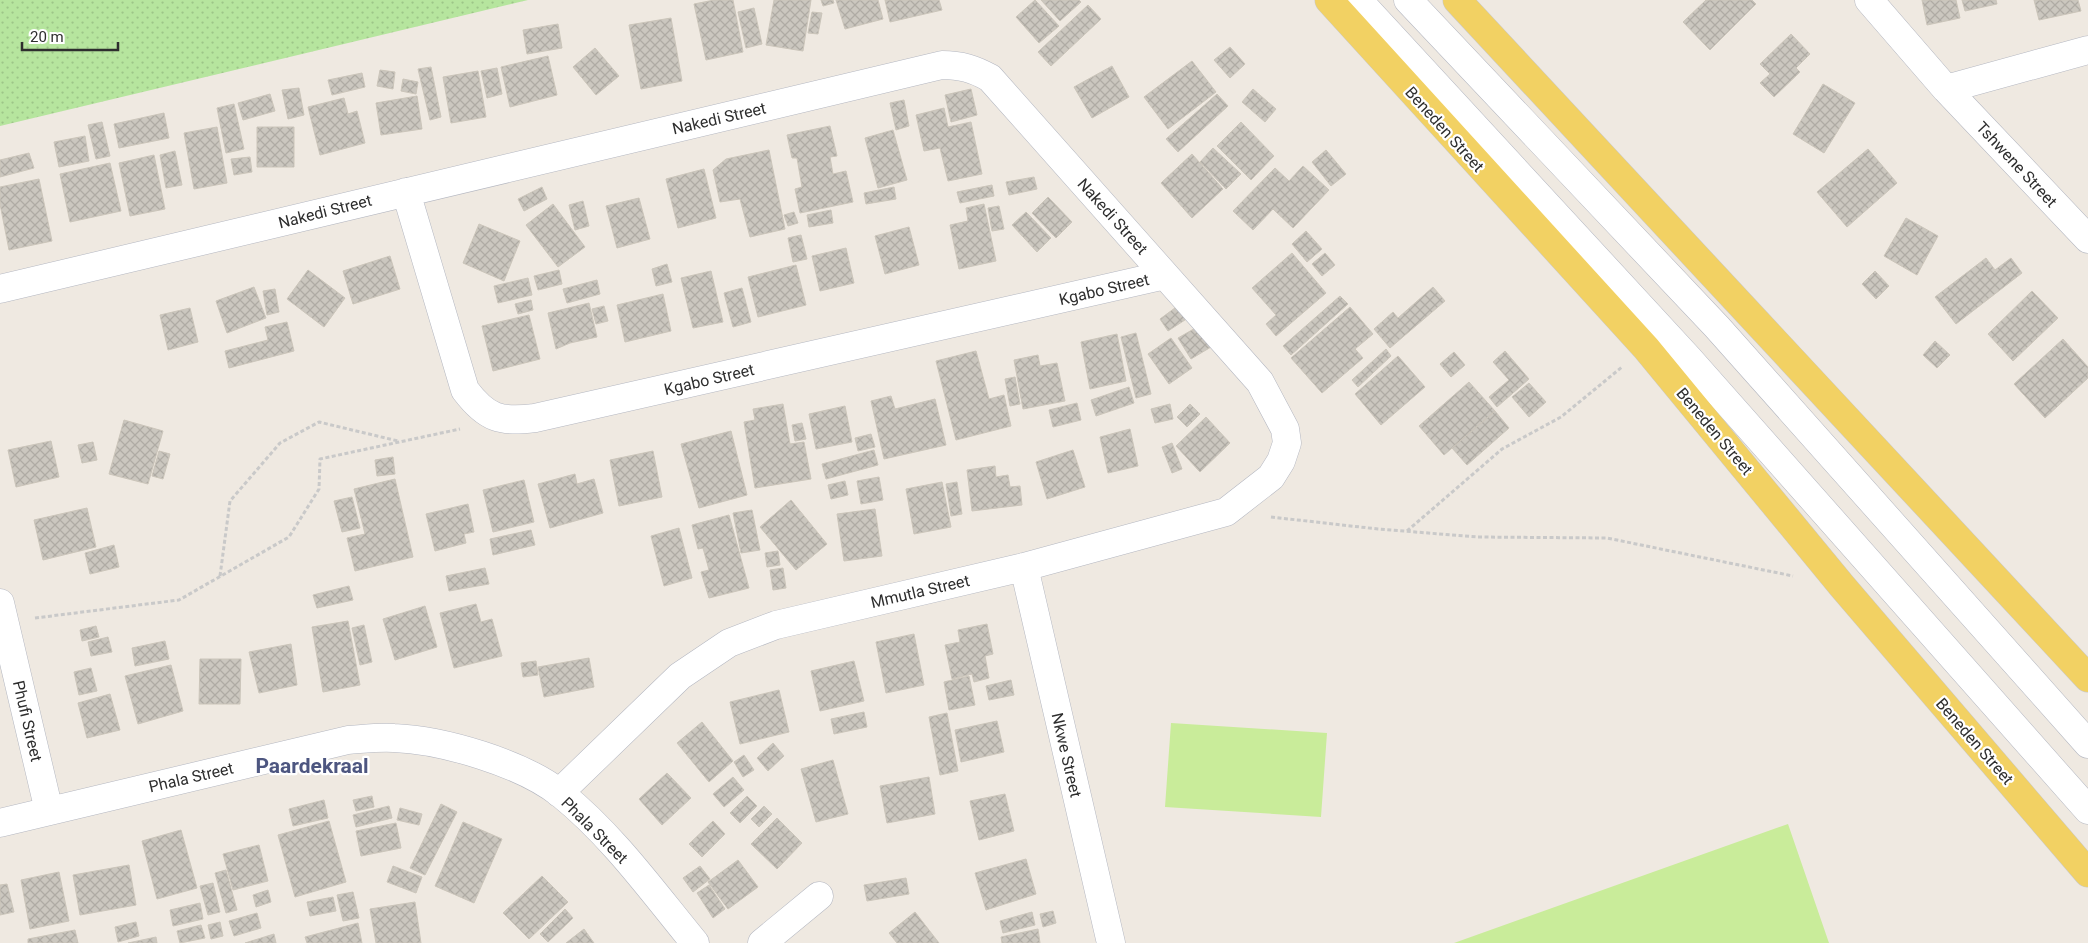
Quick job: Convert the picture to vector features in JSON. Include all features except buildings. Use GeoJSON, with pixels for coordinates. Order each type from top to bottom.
{"type":"FeatureCollection","features":[{"type":"Feature","properties":{"kind":"main road","name":"Beneden Street"},"geometry":{"type":"LineString","coordinates":[[1329,0],[1646,348],[1842,586],[2088,873]]}},
{"type":"Feature","properties":{"kind":"main road"},"geometry":{"type":"LineString","coordinates":[[1457,0],[2088,678]]}},
{"type":"Feature","properties":{"kind":"street"},"geometry":{"type":"LineString","coordinates":[[1358,0],[1690,359],[2088,810]]}},
{"type":"Feature","properties":{"kind":"street"},"geometry":{"type":"LineString","coordinates":[[1408,0],[1717,327],[2088,744]]}},
{"type":"Feature","properties":{"kind":"street","name":"Tshwene Street"},"geometry":{"type":"LineString","coordinates":[[1869,0],[1946,89],[2088,239]]}},
{"type":"Feature","properties":{"kind":"street"},"geometry":{"type":"LineString","coordinates":[[1946,89],[2088,50]]}},
{"type":"Feature","properties":{"kind":"street","name":"Nakedi Street"},"geometry":{"type":"LineString","coordinates":[[0,289],[942,65],[957,65],[975,69],[990,78],[1260,382],[1285,429]]}},
{"type":"Feature","properties":{"kind":"street","name":"Kgabo Street"},"geometry":{"type":"LineString","coordinates":[[406,192],[465,390],[477,406],[495,417],[513,420],[535,418],[1164,275]]}},
{"type":"Feature","properties":{"kind":"street","name":"Mmutla Street"},"geometry":{"type":"LineString","coordinates":[[559,793],[680,676],[728,643],[776,625],[1024,567],[1226,512],[1270,477],[1281,461],[1287,443],[1285,429]]}},
{"type":"Feature","properties":{"kind":"street","name":"Nkwe Street"},"geometry":{"type":"LineString","coordinates":[[1024,567],[1111,943]]}},
{"type":"Feature","properties":{"kind":"street","name":"Phufi Street"},"geometry":{"type":"LineString","coordinates":[[2,613],[48,811]]}},
{"type":"Feature","properties":{"kind":"street","name":"Phala Street"},"geometry":{"type":"LineString","coordinates":[[0,823],[348,740],[394,738],[437,743],[480,754],[523,773],[559,793],[594,824],[620,852],[695,943]]}},
{"type":"Feature","properties":{"kind":"street"},"geometry":{"type":"LineString","coordinates":[[762,943],[819,896]]}},
{"type":"Feature","properties":{"kind":"path"},"geometry":{"type":"LineString","coordinates":[[1406,531],[1502,449],[1561,417],[1646,348]]}},
{"type":"Feature","properties":{"kind":"path"},"geometry":{"type":"LineString","coordinates":[[2,613],[178,600],[289,537],[319,489],[320,459],[467,427],[495,417]]}},
{"type":"Feature","properties":{"kind":"path"},"geometry":{"type":"LineString","coordinates":[[220,576],[230,501],[280,442],[319,422],[399,442]]}},
{"type":"Feature","properties":{"kind":"path"},"geometry":{"type":"LineString","coordinates":[[1226,512],[1478,537],[1607,538],[1793,576]]}},
{"type":"Feature","properties":{"kind":"green space"},"geometry":{"type":"Polygon","coordinates":[[[0,0],[528,0],[0,126],[0,0]]]}},
{"type":"Feature","properties":{"kind":"green space"},"geometry":{"type":"Polygon","coordinates":[[[1171,723],[1327,733],[1321,817],[1165,807],[1171,723]]]}},
{"type":"Feature","properties":{"kind":"green space"},"geometry":{"type":"Polygon","coordinates":[[[1788,824],[1829,943],[1454,943],[1788,824]]]}},
{"type":"Feature","properties":{"kind":"district","name":"Paardekraal"},"geometry":{"type":"Point","coordinates":[312,766]}}]}
